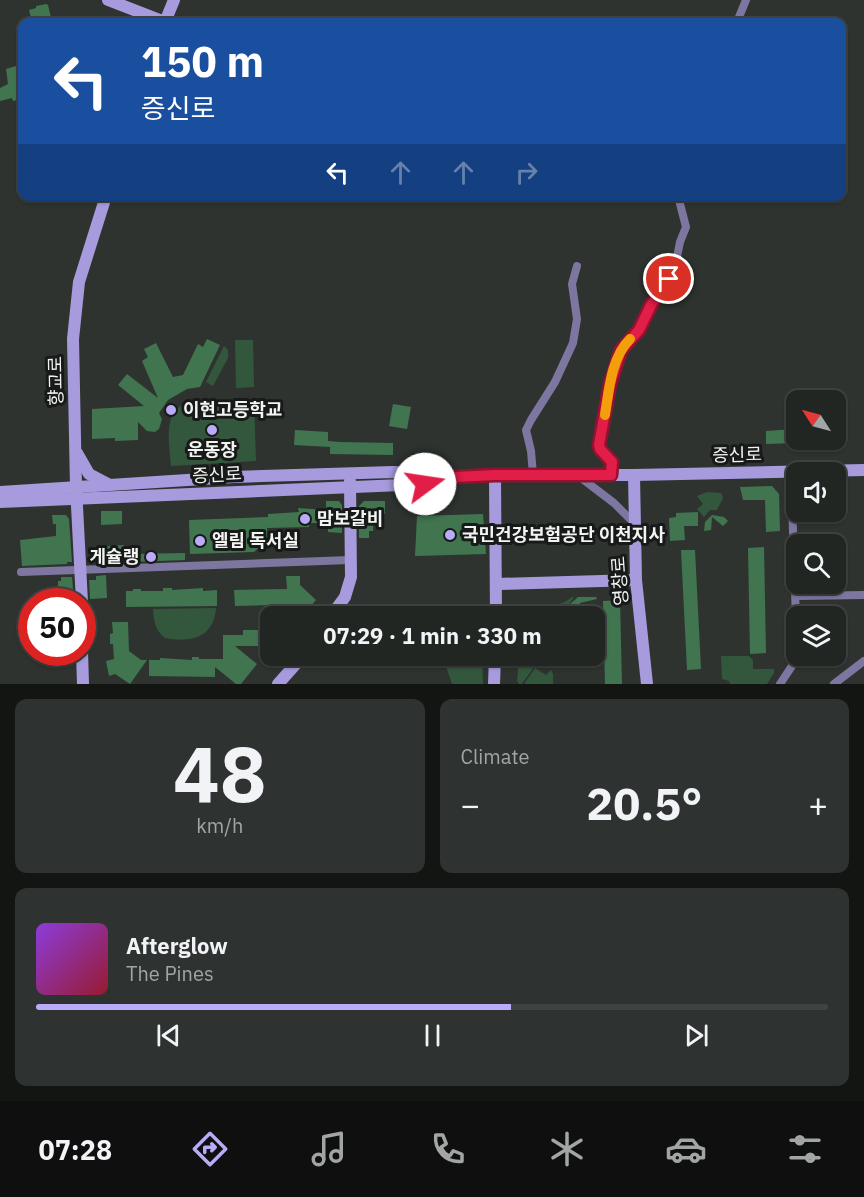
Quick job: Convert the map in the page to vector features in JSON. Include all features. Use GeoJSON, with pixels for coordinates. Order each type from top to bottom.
{"type":"FeatureCollection","features":[{"type":"Feature","properties":{"kind":"main road"},"geometry":{"type":"LineString","coordinates":[[108,0],[155,18]]}},
{"type":"Feature","properties":{"kind":"main road"},"geometry":{"type":"LineString","coordinates":[[167,18],[174,0]]}},
{"type":"Feature","properties":{"kind":"main road","name":"향교로"},"geometry":{"type":"LineString","coordinates":[[82,588],[76,493],[73,339],[79,282],[104,201]]}},
{"type":"Feature","properties":{"kind":"main road"},"geometry":{"type":"LineString","coordinates":[[76,451],[89,474],[112,485]]}},
{"type":"Feature","properties":{"kind":"main road"},"geometry":{"type":"LineString","coordinates":[[42,489],[66,477],[72,468],[76,451]]}},
{"type":"Feature","properties":{"kind":"main road","name":"증신로"},"geometry":{"type":"LineString","coordinates":[[846,470],[864,470]]}},
{"type":"Feature","properties":{"kind":"main road","name":"증신로"},"geometry":{"type":"LineString","coordinates":[[0,502],[53,500],[112,485],[234,477],[424,473],[434,478],[495,475],[786,472]]}},
{"type":"Feature","properties":{"kind":"main road"},"geometry":{"type":"LineString","coordinates":[[337,606],[349,587],[350,474]]}},
{"type":"Feature","properties":{"kind":"main road"},"geometry":{"type":"LineString","coordinates":[[495,475],[496,606]]}},
{"type":"Feature","properties":{"kind":"main road","name":"영창로"},"geometry":{"type":"LineString","coordinates":[[634,475],[636,580],[647,684]]}},
{"type":"Feature","properties":{"kind":"main road","name":"증신로"},"geometry":{"type":"LineString","coordinates":[[0,492],[42,489],[76,493],[350,487],[425,484],[434,478]]}},
{"type":"Feature","properties":{"kind":"main road"},"geometry":{"type":"LineString","coordinates":[[53,500],[78,520]]}},
{"type":"Feature","properties":{"kind":"main road"},"geometry":{"type":"LineString","coordinates":[[497,584],[636,580]]}},
{"type":"Feature","properties":{"kind":"main road"},"geometry":{"type":"LineString","coordinates":[[82,666],[82,684]]}},
{"type":"Feature","properties":{"kind":"main road"},"geometry":{"type":"LineString","coordinates":[[278,684],[294,666]]}},
{"type":"Feature","properties":{"kind":"main road"},"geometry":{"type":"LineString","coordinates":[[495,666],[495,684]]}},
{"type":"Feature","properties":{"kind":"street"},"geometry":{"type":"LineString","coordinates":[[739,18],[746,0]]}},
{"type":"Feature","properties":{"kind":"street"},"geometry":{"type":"LineString","coordinates":[[611,475],[612,462],[599,445],[610,384],[621,350],[639,330],[676,262],[686,226],[679,201]]}},
{"type":"Feature","properties":{"kind":"street"},"geometry":{"type":"LineString","coordinates":[[533,475],[526,430],[555,382],[573,343],[577,319],[572,284],[577,266]]}},
{"type":"Feature","properties":{"kind":"street"},"geometry":{"type":"LineString","coordinates":[[576,474],[635,524]]}},
{"type":"Feature","properties":{"kind":"street"},"geometry":{"type":"LineString","coordinates":[[793,522],[796,606]]}},
{"type":"Feature","properties":{"kind":"street"},"geometry":{"type":"LineString","coordinates":[[21,572],[350,560]]}},
{"type":"Feature","properties":{"kind":"street"},"geometry":{"type":"LineString","coordinates":[[796,596],[864,595]]}},
{"type":"Feature","properties":{"kind":"street"},"geometry":{"type":"LineString","coordinates":[[834,684],[864,661]]}},
{"type":"Feature","properties":{"kind":"street"},"geometry":{"type":"LineString","coordinates":[[780,684],[792,666]]}},
{"type":"Feature","properties":{"kind":"green space"},"geometry":{"type":"Polygon","coordinates":[[[235,340],[253,340],[254,387],[236,388],[235,340]]]}},
{"type":"Feature","properties":{"kind":"green space"},"geometry":{"type":"Polygon","coordinates":[[[224,346],[228,350],[228,358],[213,386],[206,382],[224,346]]]}},
{"type":"Feature","properties":{"kind":"green space","name":"운동장"},"geometry":{"type":"Polygon","coordinates":[[[254,401],[256,461],[171,466],[169,431],[177,409],[184,404],[254,401]]]}},
{"type":"Feature","properties":{"kind":"green space"},"geometry":{"type":"Polygon","coordinates":[[[707,492],[721,493],[723,498],[717,510],[710,510],[704,517],[697,509],[703,504],[697,496],[707,492]]]}},
{"type":"Feature","properties":{"kind":"green space"},"geometry":{"type":"Polygon","coordinates":[[[574,597],[568,606],[536,606],[557,605],[574,597]]]}},
{"type":"Feature","properties":{"kind":"green space"},"geometry":{"type":"Polygon","coordinates":[[[216,608],[211,626],[206,632],[192,639],[183,640],[165,638],[159,632],[153,609],[216,608]]]}},
{"type":"Feature","properties":{"kind":"green space"},"geometry":{"type":"Polygon","coordinates":[[[721,656],[749,656],[753,660],[753,669],[774,669],[774,673],[767,684],[730,684],[729,681],[722,679],[721,656]]]}},
{"type":"Feature","properties":{"kind":"green space"},"geometry":{"type":"Polygon","coordinates":[[[446,666],[482,666],[483,684],[452,684],[446,666]]]}},
{"type":"Feature","properties":{"kind":"green space"},"geometry":{"type":"Polygon","coordinates":[[[518,666],[535,666],[522,684],[517,681],[518,666]]]}},
{"type":"Feature","properties":{"kind":"green space"},"geometry":{"type":"Polygon","coordinates":[[[535,668],[546,675],[551,670],[553,684],[524,684],[535,668]]]}},
{"type":"Feature","properties":{"kind":"building"},"geometry":{"type":"Polygon","coordinates":[[[48,5],[51,18],[31,18],[29,10],[36,6],[48,5]]]}},
{"type":"Feature","properties":{"kind":"building"},"geometry":{"type":"Polygon","coordinates":[[[16,66],[18,100],[13,101],[12,98],[0,101],[0,88],[8,84],[6,69],[16,66]]]}},
{"type":"Feature","properties":{"kind":"building"},"geometry":{"type":"Polygon","coordinates":[[[207,339],[220,345],[200,387],[187,389],[168,400],[159,413],[162,419],[159,429],[155,432],[147,431],[138,422],[138,440],[92,439],[92,409],[144,406],[118,385],[127,374],[158,398],[142,361],[148,357],[144,349],[156,343],[173,377],[183,375],[198,344],[203,347],[207,339]]]}},
{"type":"Feature","properties":{"kind":"building"},"geometry":{"type":"Polygon","coordinates":[[[393,404],[411,407],[407,429],[389,426],[393,404]]]}},
{"type":"Feature","properties":{"kind":"building"},"geometry":{"type":"Polygon","coordinates":[[[295,430],[328,432],[328,441],[393,443],[393,455],[330,454],[330,447],[294,445],[295,430]]]}},
{"type":"Feature","properties":{"kind":"building"},"geometry":{"type":"Polygon","coordinates":[[[786,430],[786,443],[766,444],[766,431],[786,430]]]}},
{"type":"Feature","properties":{"kind":"building"},"geometry":{"type":"Polygon","coordinates":[[[772,486],[779,494],[780,531],[766,532],[765,500],[743,500],[740,487],[772,486]]]}},
{"type":"Feature","properties":{"kind":"building"},"geometry":{"type":"Polygon","coordinates":[[[326,501],[339,501],[342,505],[342,533],[328,532],[328,523],[309,523],[309,527],[267,528],[267,540],[254,552],[190,554],[189,520],[268,517],[268,514],[299,512],[298,508],[326,510],[326,501]]]}},
{"type":"Feature","properties":{"kind":"building"},"geometry":{"type":"Polygon","coordinates":[[[364,501],[385,501],[385,514],[374,513],[373,531],[369,531],[369,538],[359,538],[359,506],[364,501]]]}},
{"type":"Feature","properties":{"kind":"building"},"geometry":{"type":"Polygon","coordinates":[[[101,511],[122,511],[122,524],[101,525],[101,511]]]}},
{"type":"Feature","properties":{"kind":"building"},"geometry":{"type":"Polygon","coordinates":[[[698,512],[698,526],[684,526],[685,540],[670,541],[669,518],[676,517],[676,513],[698,512]]]}},
{"type":"Feature","properties":{"kind":"building","name":"국민건강보험공단 이천지사"},"geometry":{"type":"Polygon","coordinates":[[[483,514],[486,554],[415,556],[417,516],[483,514]]]}},
{"type":"Feature","properties":{"kind":"building"},"geometry":{"type":"Polygon","coordinates":[[[52,515],[66,515],[69,519],[72,562],[22,566],[20,540],[56,536],[56,524],[53,524],[52,515]]]}},
{"type":"Feature","properties":{"kind":"building"},"geometry":{"type":"Polygon","coordinates":[[[712,515],[724,517],[728,521],[723,526],[712,517],[711,530],[704,531],[705,522],[712,515]]]}},
{"type":"Feature","properties":{"kind":"building"},"geometry":{"type":"Polygon","coordinates":[[[124,545],[125,560],[98,561],[92,557],[92,547],[124,545]]]}},
{"type":"Feature","properties":{"kind":"building"},"geometry":{"type":"Polygon","coordinates":[[[764,547],[766,653],[750,654],[748,548],[764,547]]]}},
{"type":"Feature","properties":{"kind":"building"},"geometry":{"type":"Polygon","coordinates":[[[681,550],[695,550],[701,669],[687,670],[681,550]]]}},
{"type":"Feature","properties":{"kind":"building"},"geometry":{"type":"Polygon","coordinates":[[[185,553],[185,560],[133,562],[133,554],[185,553]]]}},
{"type":"Feature","properties":{"kind":"building"},"geometry":{"type":"Polygon","coordinates":[[[106,575],[107,598],[96,599],[96,588],[89,588],[89,580],[96,580],[96,576],[106,575]]]}},
{"type":"Feature","properties":{"kind":"building"},"geometry":{"type":"Polygon","coordinates":[[[286,576],[300,576],[300,585],[316,600],[311,606],[235,606],[234,590],[287,589],[286,576]]]}},
{"type":"Feature","properties":{"kind":"building"},"geometry":{"type":"Polygon","coordinates":[[[61,577],[72,577],[73,588],[58,588],[58,581],[61,581],[61,577]]]}},
{"type":"Feature","properties":{"kind":"building"},"geometry":{"type":"Polygon","coordinates":[[[163,588],[217,590],[217,606],[126,607],[126,591],[141,589],[141,591],[163,591],[163,588]]]}},
{"type":"Feature","properties":{"kind":"building"},"geometry":{"type":"Polygon","coordinates":[[[578,597],[596,597],[597,599],[580,603],[578,606],[569,605],[578,597]]]}},
{"type":"Feature","properties":{"kind":"building"},"geometry":{"type":"Polygon","coordinates":[[[620,600],[622,684],[605,684],[605,606],[603,601],[620,600]]]}},
{"type":"Feature","properties":{"kind":"building"},"geometry":{"type":"Polygon","coordinates":[[[112,622],[128,622],[129,651],[141,660],[147,660],[130,684],[115,674],[109,676],[106,661],[114,659],[113,644],[110,644],[110,634],[113,633],[112,622]]]}},
{"type":"Feature","properties":{"kind":"building"},"geometry":{"type":"Polygon","coordinates":[[[243,630],[260,630],[260,646],[235,646],[257,664],[241,684],[236,684],[215,667],[215,677],[149,676],[149,660],[160,660],[160,658],[192,660],[192,657],[223,659],[223,635],[243,635],[243,630]]]}},
{"type":"Feature","properties":{"kind":"slow traffic"},"geometry":{"type":"LineString","coordinates":[[605,415],[610,384],[619,354],[630,339]]}},
{"type":"Feature","properties":{"kind":"place","name":"이현고등학교"},"geometry":{"type":"Point","coordinates":[171,410]}},
{"type":"Feature","properties":{"kind":"place","name":"운동장"},"geometry":{"type":"Point","coordinates":[212,430]}},
{"type":"Feature","properties":{"kind":"place","name":"맘보갈비"},"geometry":{"type":"Point","coordinates":[305,519]}},
{"type":"Feature","properties":{"kind":"place","name":"국민건강보험공단 이천지사"},"geometry":{"type":"Point","coordinates":[450,535]}},
{"type":"Feature","properties":{"kind":"place","name":"엘림 독서실"},"geometry":{"type":"Point","coordinates":[200,541]}},
{"type":"Feature","properties":{"kind":"place","name":"게슐랭"},"geometry":{"type":"Point","coordinates":[151,557]}},
{"type":"Feature","properties":{"kind":"route"},"geometry":{"type":"LineString","coordinates":[[425,484],[434,478],[495,475],[611,475],[612,462],[599,445],[612,377],[621,350],[639,330],[651,305],[669,279]]}}]}
